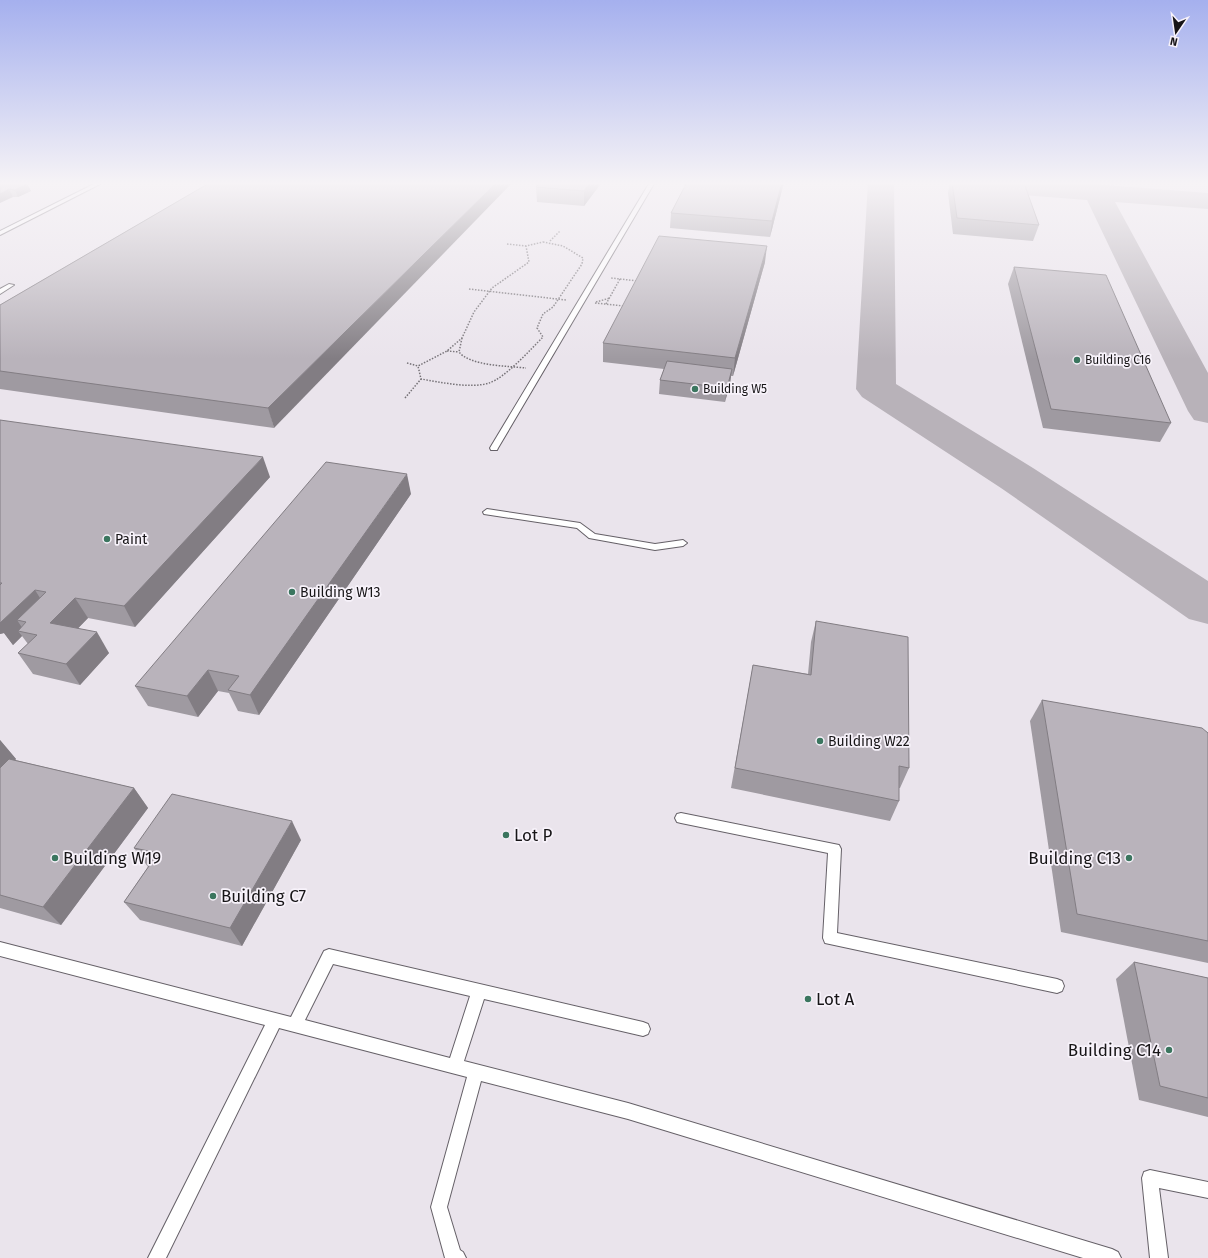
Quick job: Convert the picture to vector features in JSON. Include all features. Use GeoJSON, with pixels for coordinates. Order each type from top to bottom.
{"type":"FeatureCollection","features":[{"type":"Feature","properties":{"kind":"lane"},"geometry":{"type":"LineString","coordinates":[[494,448],[618,241]]}},
{"type":"Feature","properties":{"kind":"lane"},"geometry":{"type":"LineString","coordinates":[[0,292],[11,285]]}},
{"type":"Feature","properties":{"kind":"lane"},"geometry":{"type":"LineString","coordinates":[[487,512],[580,526],[592,536],[655,547],[683,543]]}},
{"type":"Feature","properties":{"kind":"lane"},"geometry":{"type":"LineString","coordinates":[[681,818],[835,849],[830,938],[1057,986]]}},
{"type":"Feature","properties":{"kind":"lane"},"geometry":{"type":"LineString","coordinates":[[0,949],[628,1111],[1112,1258]]}},
{"type":"Feature","properties":{"kind":"lane"},"geometry":{"type":"LineString","coordinates":[[295,1025],[329,956],[643,1029]]}},
{"type":"Feature","properties":{"kind":"lane"},"geometry":{"type":"LineString","coordinates":[[455,1067],[479,991]]}},
{"type":"Feature","properties":{"kind":"lane"},"geometry":{"type":"LineString","coordinates":[[157,1258],[275,1020]]}},
{"type":"Feature","properties":{"kind":"lane"},"geometry":{"type":"LineString","coordinates":[[457,1258],[454,1256],[439,1207],[476,1072]]}},
{"type":"Feature","properties":{"kind":"lane"},"geometry":{"type":"LineString","coordinates":[[1159,1258],[1150,1178],[1208,1190]]}},
{"type":"Feature","properties":{"kind":"path"},"geometry":{"type":"LineString","coordinates":[[421,379],[479,384],[490,383],[512,367],[543,337],[537,328],[543,314],[553,307],[558,300],[582,264],[583,258],[562,244],[550,242],[535,243],[526,246],[507,244]]}},
{"type":"Feature","properties":{"kind":"path"},"geometry":{"type":"LineString","coordinates":[[526,246],[529,262],[489,292],[474,312],[462,338],[459,352],[462,357],[473,361],[528,368]]}},
{"type":"Feature","properties":{"kind":"path"},"geometry":{"type":"LineString","coordinates":[[620,279],[640,281]]}},
{"type":"Feature","properties":{"kind":"path"},"geometry":{"type":"LineString","coordinates":[[469,289],[581,302]]}},
{"type":"Feature","properties":{"kind":"path"},"geometry":{"type":"LineString","coordinates":[[610,298],[593,303],[624,306]]}},
{"type":"Feature","properties":{"kind":"path"},"geometry":{"type":"LineString","coordinates":[[407,363],[418,366],[447,351],[462,338]]}},
{"type":"Feature","properties":{"kind":"path"},"geometry":{"type":"LineString","coordinates":[[447,351],[459,352]]}},
{"type":"Feature","properties":{"kind":"path"},"geometry":{"type":"LineString","coordinates":[[418,366],[421,379]]}},
{"type":"Feature","properties":{"kind":"path"},"geometry":{"type":"LineString","coordinates":[[405,398],[421,379]]}},
{"type":"Feature","properties":{"kind":"building"},"geometry":{"type":"Polygon","coordinates":[[[110,241],[438,241],[268,408],[0,371],[0,305],[110,241]]]}},
{"type":"Feature","properties":{"kind":"building"},"geometry":{"type":"Polygon","coordinates":[[[657,241],[710,241],[767,246],[735,358],[603,343],[657,241]]]}},
{"type":"Feature","properties":{"kind":"building","name":"Building C16"},"geometry":{"type":"Polygon","coordinates":[[[1014,267],[1106,275],[1171,423],[1051,409],[1014,267]]]}},
{"type":"Feature","properties":{"kind":"building"},"geometry":{"type":"Polygon","coordinates":[[[667,361],[732,369],[727,388],[660,380],[667,361]]]}},
{"type":"Feature","properties":{"kind":"building","name":"Paint"},"geometry":{"type":"Polygon","coordinates":[[[0,420],[263,457],[124,606],[75,598],[50,623],[97,632],[66,664],[18,653],[37,635],[18,631],[26,622],[17,620],[46,592],[35,590],[0,623],[0,585],[2,583],[0,583],[0,420]]]}},
{"type":"Feature","properties":{"kind":"building","name":"Building W13"},"geometry":{"type":"Polygon","coordinates":[[[326,462],[407,474],[250,695],[228,690],[239,676],[208,670],[187,696],[135,686],[326,462]]]}},
{"type":"Feature","properties":{"kind":"building","name":"Building W22"},"geometry":{"type":"Polygon","coordinates":[[[816,621],[908,637],[909,768],[899,766],[899,801],[735,768],[753,665],[811,675],[816,621]]]}},
{"type":"Feature","properties":{"kind":"building","name":"Building C13"},"geometry":{"type":"Polygon","coordinates":[[[1042,700],[1202,728],[1208,733],[1208,941],[1077,914],[1042,700]]]}},
{"type":"Feature","properties":{"kind":"building","name":"Building W19"},"geometry":{"type":"Polygon","coordinates":[[[9,759],[134,788],[43,907],[0,895],[0,768],[9,759]]]}},
{"type":"Feature","properties":{"kind":"building","name":"Building C7"},"geometry":{"type":"Polygon","coordinates":[[[172,794],[292,821],[230,928],[124,902],[158,853],[134,848],[172,794]]]}},
{"type":"Feature","properties":{"kind":"building","name":"Building C14"},"geometry":{"type":"Polygon","coordinates":[[[1134,962],[1208,978],[1208,1098],[1160,1086],[1134,962]]]}},
{"type":"Feature","properties":{"kind":"taxiway"},"geometry":{"type":"LineString","coordinates":[[880,241],[876,389],[1017,478],[1208,606]]}},
{"type":"Feature","properties":{"kind":"taxiway"},"geometry":{"type":"LineString","coordinates":[[1122,241],[1208,411]]}},
{"type":"Feature","properties":{"kind":"place","name":"Building C16"},"geometry":{"type":"Point","coordinates":[1077,360]}},
{"type":"Feature","properties":{"kind":"place","name":"Building W5"},"geometry":{"type":"Point","coordinates":[695,389]}},
{"type":"Feature","properties":{"kind":"place","name":"Paint"},"geometry":{"type":"Point","coordinates":[107,539]}},
{"type":"Feature","properties":{"kind":"place","name":"Building W13"},"geometry":{"type":"Point","coordinates":[292,592]}},
{"type":"Feature","properties":{"kind":"place","name":"Building W22"},"geometry":{"type":"Point","coordinates":[820,741]}},
{"type":"Feature","properties":{"kind":"place","name":"Lot P"},"geometry":{"type":"Point","coordinates":[506,835]}},
{"type":"Feature","properties":{"kind":"place","name":"Building W19"},"geometry":{"type":"Point","coordinates":[55,858]}},
{"type":"Feature","properties":{"kind":"place","name":"Building C13"},"geometry":{"type":"Point","coordinates":[1129,858]}},
{"type":"Feature","properties":{"kind":"place","name":"Building C7"},"geometry":{"type":"Point","coordinates":[213,896]}},
{"type":"Feature","properties":{"kind":"place","name":"Lot A"},"geometry":{"type":"Point","coordinates":[808,999]}},
{"type":"Feature","properties":{"kind":"place","name":"Building C14"},"geometry":{"type":"Point","coordinates":[1169,1050]}}]}
